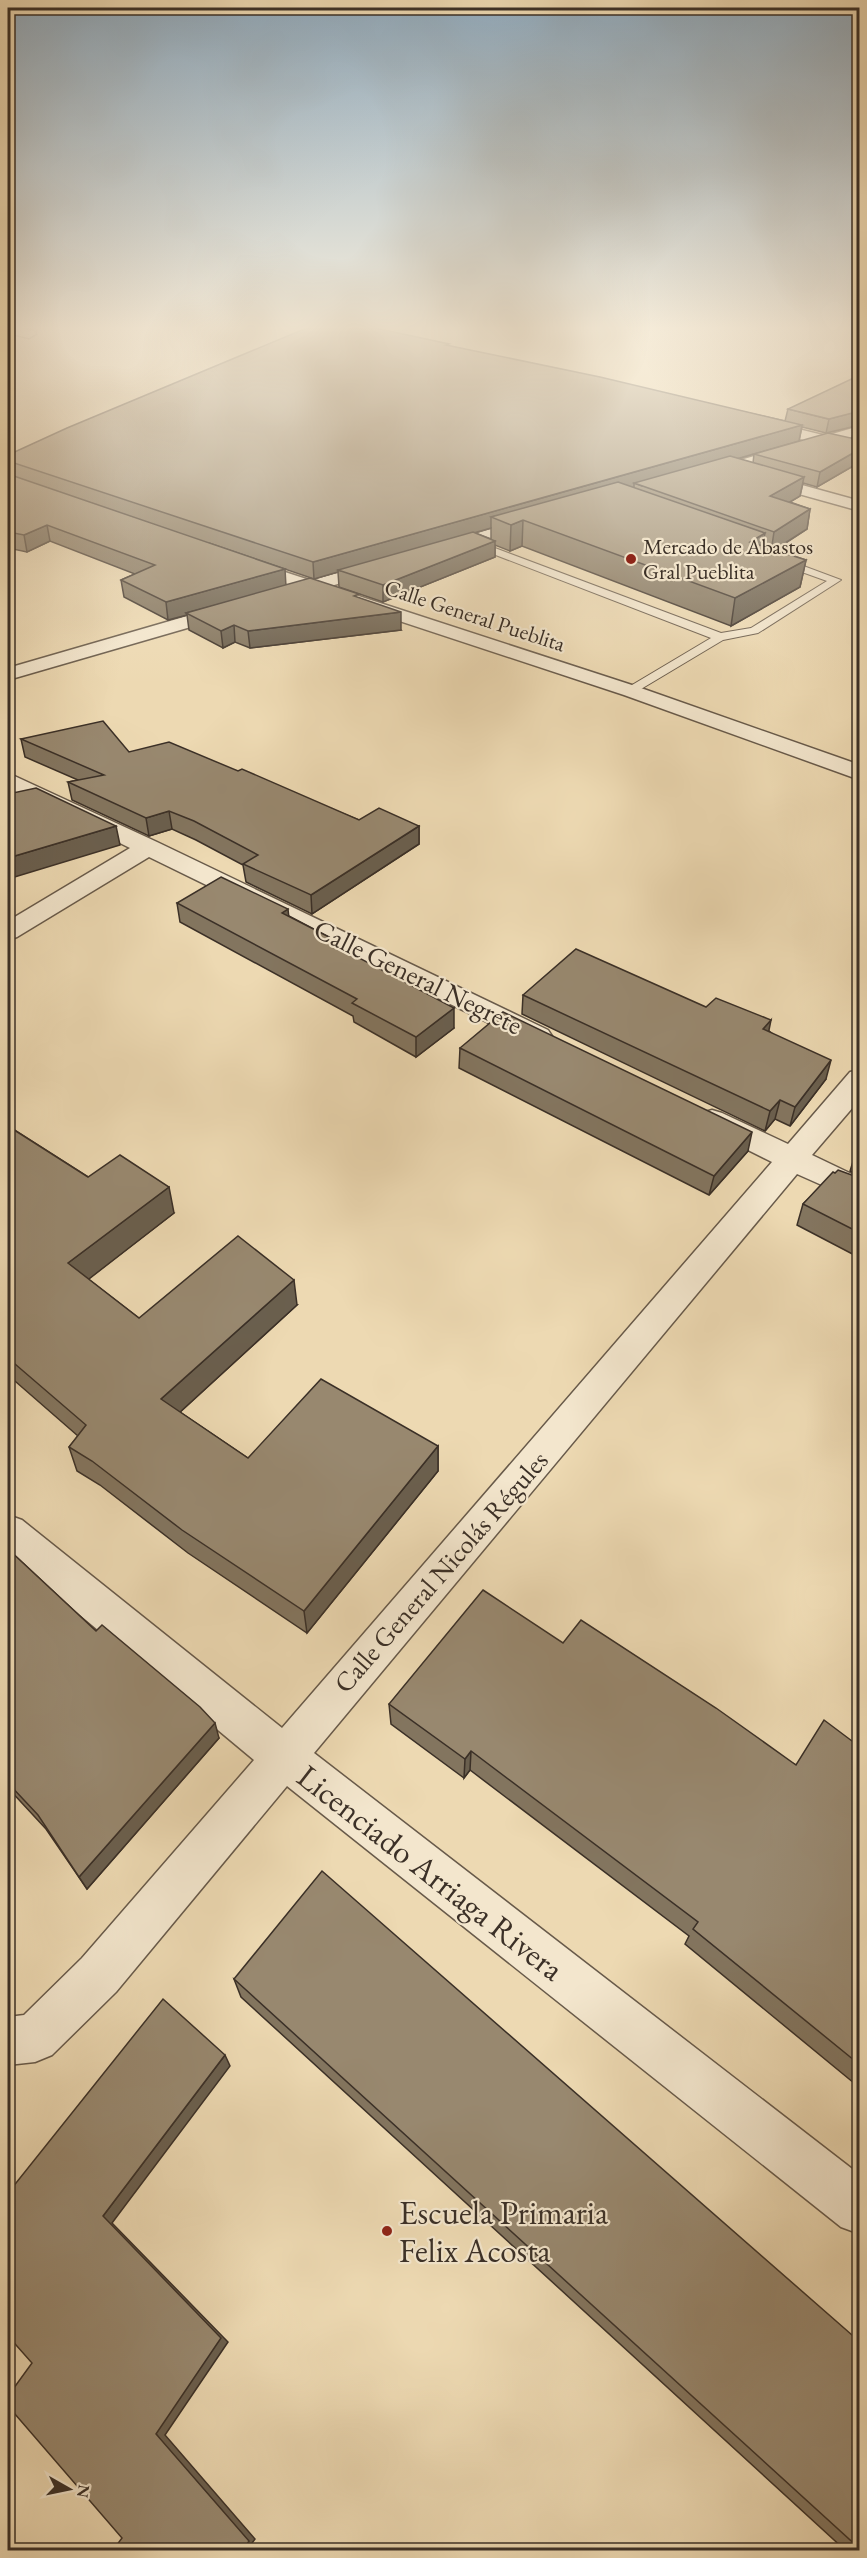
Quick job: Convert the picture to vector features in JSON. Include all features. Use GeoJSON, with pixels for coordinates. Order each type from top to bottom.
{"type":"FeatureCollection","features":[{"type":"Feature","properties":{"kind":"street"},"geometry":{"type":"LineString","coordinates":[[695,477],[812,444]]}},
{"type":"Feature","properties":{"kind":"street"},"geometry":{"type":"LineString","coordinates":[[839,444],[860,449]]}},
{"type":"Feature","properties":{"kind":"street"},"geometry":{"type":"LineString","coordinates":[[728,469],[860,506]]}},
{"type":"Feature","properties":{"kind":"street"},"geometry":{"type":"LineString","coordinates":[[423,554],[555,516]]}},
{"type":"Feature","properties":{"kind":"street","name":"Calle General Pueblita"},"geometry":{"type":"LineString","coordinates":[[231,559],[631,691],[860,773]]}},
{"type":"Feature","properties":{"kind":"street"},"geometry":{"type":"LineString","coordinates":[[8,674],[400,560]]}},
{"type":"Feature","properties":{"kind":"street","name":"Calle General Negrete"},"geometry":{"type":"LineString","coordinates":[[8,780],[149,846],[557,1045]]}},
{"type":"Feature","properties":{"kind":"street"},"geometry":{"type":"LineString","coordinates":[[8,932],[149,846]]}},
{"type":"Feature","properties":{"kind":"street","name":"Calle General Nicolás Régules"},"geometry":{"type":"LineString","coordinates":[[8,2041],[35,2038],[99,1975],[860,1079]]}},
{"type":"Feature","properties":{"kind":"street"},"geometry":{"type":"LineString","coordinates":[[686,1107],[860,1191]]}},
{"type":"Feature","properties":{"kind":"street","name":"Licenciado Arriaga Rivera"},"geometry":{"type":"LineString","coordinates":[[8,1532],[283,1756],[860,2208]]}},
{"type":"Feature","properties":{"kind":"lane"},"geometry":{"type":"LineString","coordinates":[[468,541],[720,637]]}},
{"type":"Feature","properties":{"kind":"lane"},"geometry":{"type":"LineString","coordinates":[[631,691],[720,637],[754,631],[836,580],[771,558]]}},
{"type":"Feature","properties":{"kind":"building"},"geometry":{"type":"Polygon","coordinates":[[[31,444],[733,444],[313,562],[8,461],[8,455],[31,444]]]}},
{"type":"Feature","properties":{"kind":"building"},"geometry":{"type":"Polygon","coordinates":[[[788,444],[860,444],[860,449],[820,472],[754,454],[788,444]]]}},
{"type":"Feature","properties":{"kind":"building"},"geometry":{"type":"Polygon","coordinates":[[[730,456],[804,477],[770,496],[810,509],[774,532],[634,483],[730,456]]]}},
{"type":"Feature","properties":{"kind":"building"},"geometry":{"type":"Polygon","coordinates":[[[8,474],[285,569],[166,602],[121,580],[155,565],[47,525],[24,535],[8,532],[8,474]]]}},
{"type":"Feature","properties":{"kind":"building"},"geometry":{"type":"Polygon","coordinates":[[[618,482],[765,533],[750,542],[806,560],[735,598],[523,520],[511,525],[491,517],[618,482]]]}},
{"type":"Feature","properties":{"kind":"building"},"geometry":{"type":"Polygon","coordinates":[[[473,532],[495,541],[383,585],[338,570],[473,532]]]}},
{"type":"Feature","properties":{"kind":"building"},"geometry":{"type":"Polygon","coordinates":[[[310,578],[359,594],[354,596],[401,612],[248,631],[234,625],[221,631],[186,613],[310,578]]]}},
{"type":"Feature","properties":{"kind":"building"},"geometry":{"type":"Polygon","coordinates":[[[103,721],[129,752],[169,742],[238,771],[242,769],[359,820],[379,808],[419,826],[311,895],[243,864],[258,855],[194,821],[169,811],[146,818],[68,782],[104,775],[21,739],[103,721]]]}},
{"type":"Feature","properties":{"kind":"building"},"geometry":{"type":"Polygon","coordinates":[[[36,788],[116,826],[8,858],[8,794],[36,788]]]}},
{"type":"Feature","properties":{"kind":"building"},"geometry":{"type":"Polygon","coordinates":[[[221,877],[288,909],[282,913],[329,937],[325,940],[454,1008],[416,1037],[352,1003],[357,999],[177,903],[221,877]]]}},
{"type":"Feature","properties":{"kind":"building"},"geometry":{"type":"Polygon","coordinates":[[[576,949],[706,1007],[716,998],[771,1020],[763,1029],[831,1060],[795,1107],[780,1100],[770,1111],[523,995],[576,949]]]}},
{"type":"Feature","properties":{"kind":"building"},"geometry":{"type":"Polygon","coordinates":[[[503,1012],[752,1132],[714,1176],[460,1048],[503,1012]]]}},
{"type":"Feature","properties":{"kind":"building"},"geometry":{"type":"Polygon","coordinates":[[[8,1126],[88,1177],[120,1155],[169,1187],[68,1263],[139,1318],[238,1236],[294,1280],[161,1399],[248,1458],[321,1379],[438,1446],[304,1611],[182,1530],[92,1461],[69,1447],[86,1425],[8,1358],[8,1126]]]}},
{"type":"Feature","properties":{"kind":"building"},"geometry":{"type":"Polygon","coordinates":[[[838,1170],[860,1178],[860,1233],[803,1204],[833,1172],[838,1170]]]}},
{"type":"Feature","properties":{"kind":"building"},"geometry":{"type":"Polygon","coordinates":[[[8,1549],[96,1631],[102,1625],[200,1707],[215,1723],[79,1877],[38,1815],[8,1783],[8,1549]]]}},
{"type":"Feature","properties":{"kind":"building"},"geometry":{"type":"Polygon","coordinates":[[[483,1590],[563,1643],[581,1620],[716,1708],[796,1765],[824,1720],[860,1747],[860,2065],[693,1929],[698,1922],[471,1751],[465,1759],[389,1704],[483,1590]]]}},
{"type":"Feature","properties":{"kind":"building"},"geometry":{"type":"Polygon","coordinates":[[[322,1871],[860,2342],[860,2549],[234,1979],[322,1871]]]}},
{"type":"Feature","properties":{"kind":"building"},"geometry":{"type":"Polygon","coordinates":[[[163,1999],[225,2055],[103,2216],[221,2338],[156,2434],[249,2541],[243,2550],[113,2550],[122,2538],[8,2406],[8,2396],[32,2363],[8,2336],[8,2193],[163,1999]]]}},
{"type":"Feature","properties":{"kind":"place","name":"Mercado de Abastos Gral Pueblita"},"geometry":{"type":"Point","coordinates":[631,559]}},
{"type":"Feature","properties":{"kind":"place","name":"Escuela Primaria Felix Acosta"},"geometry":{"type":"Point","coordinates":[387,2231]}}]}
